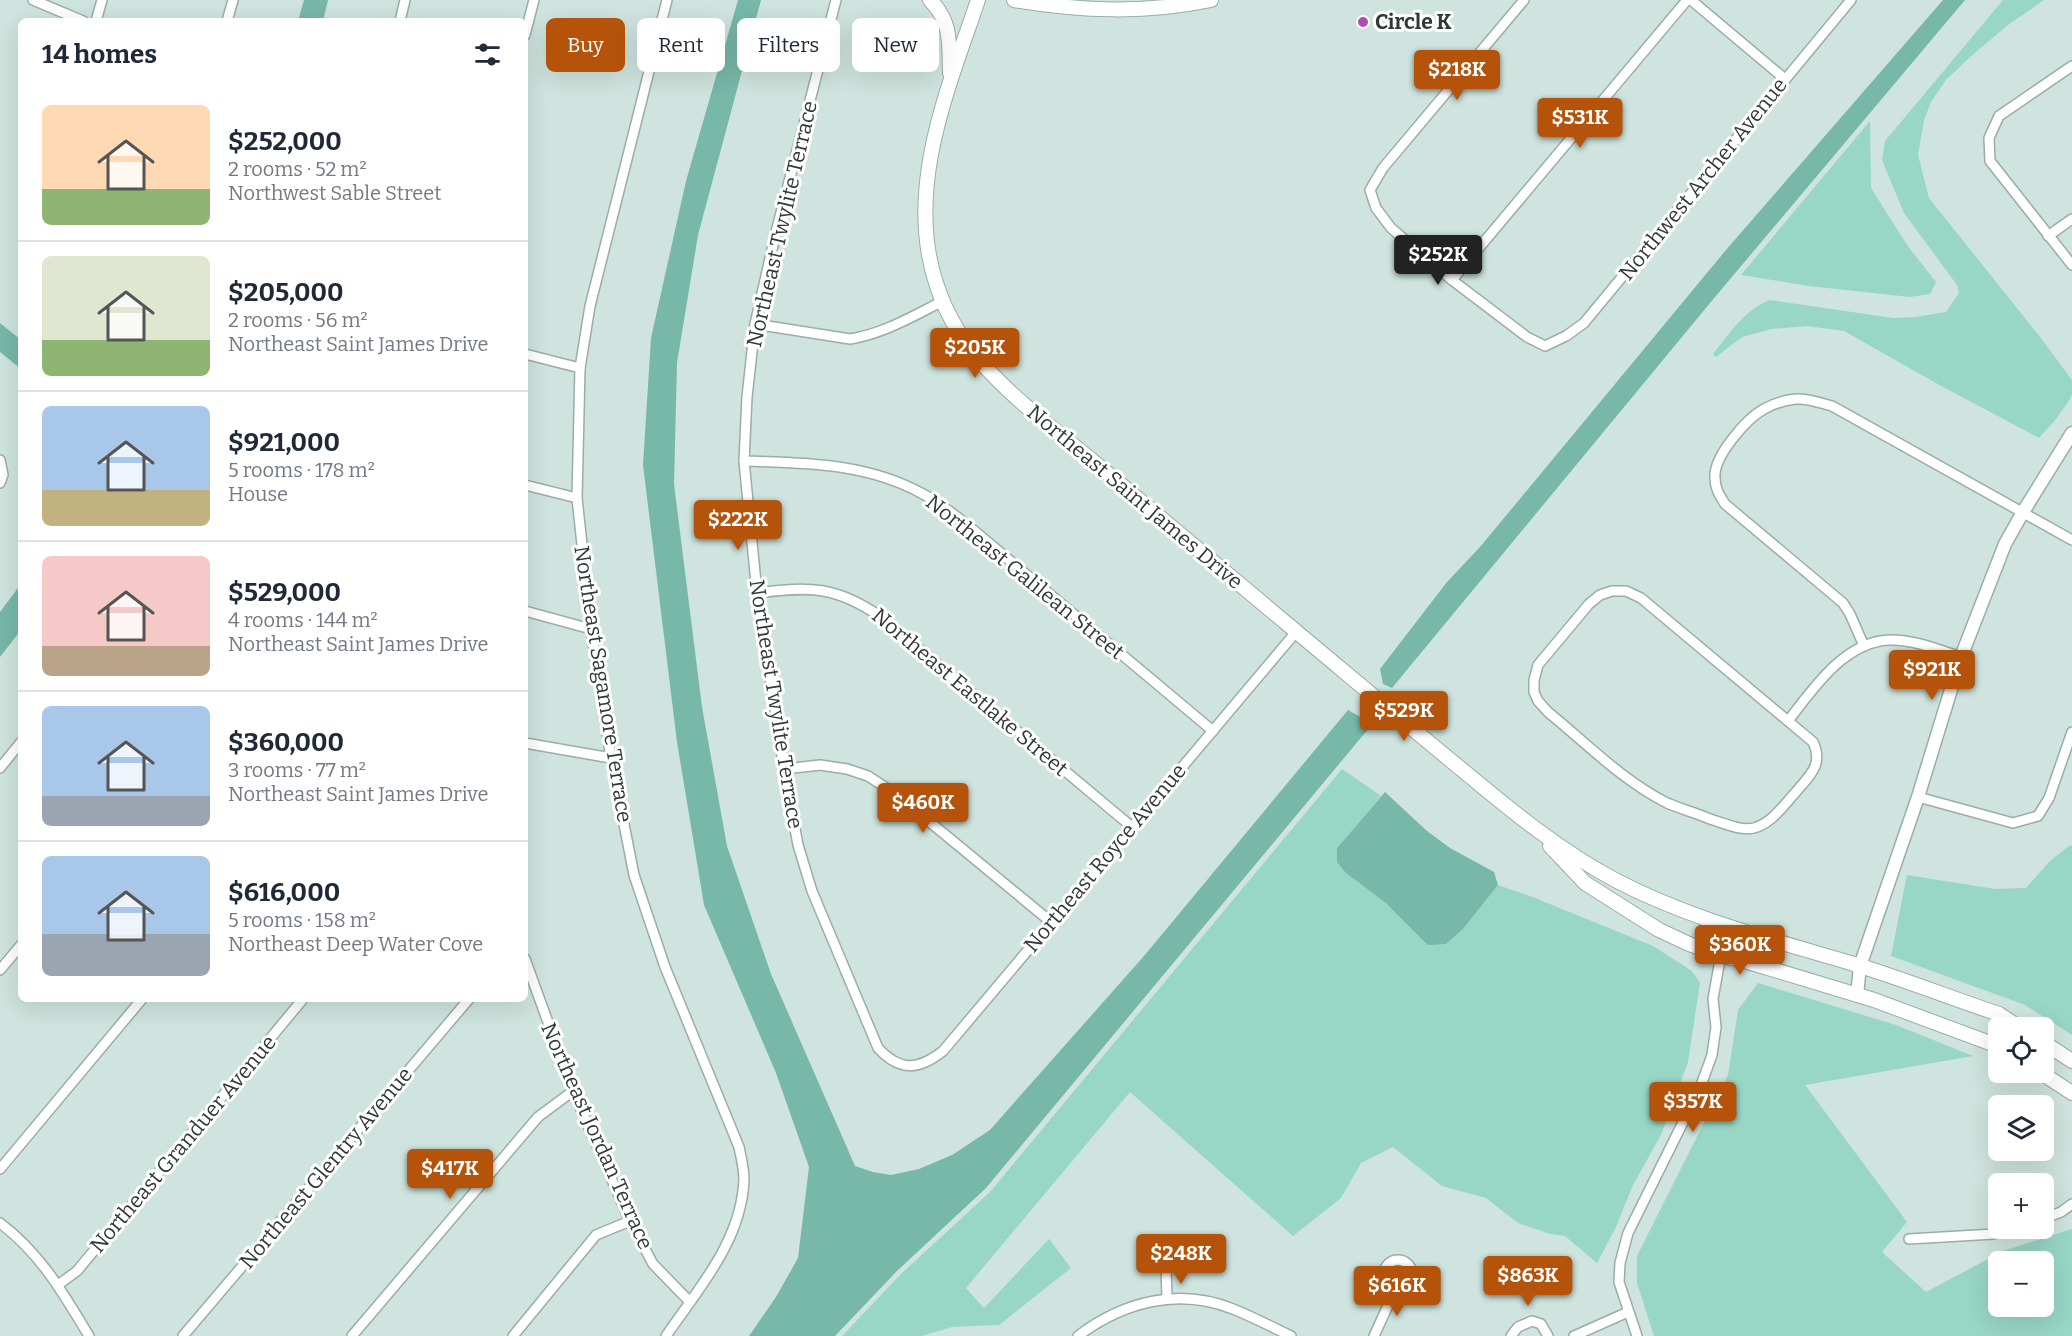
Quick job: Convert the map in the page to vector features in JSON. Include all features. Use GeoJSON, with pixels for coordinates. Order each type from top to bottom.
{"type":"FeatureCollection","features":[{"type":"Feature","properties":{"kind":"main road"},"geometry":{"type":"LineString","coordinates":[[930,0],[940,10],[947,26],[950,83]]}},
{"type":"Feature","properties":{"kind":"main road","name":"Northeast Saint James Drive"},"geometry":{"type":"LineString","coordinates":[[978,0],[950,83],[929,162],[925,197],[927,247],[943,301],[969,348],[995,378],[1532,827],[1589,866],[1665,904],[1726,926],[1860,966],[2004,1017]]}},
{"type":"Feature","properties":{"kind":"main road"},"geometry":{"type":"LineString","coordinates":[[1014,0],[1063,7],[1122,11],[1185,6],[1211,0]]}},
{"type":"Feature","properties":{"kind":"main road","name":"Northeast Saint James Drive"},"geometry":{"type":"LineString","coordinates":[[1532,827],[1585,883],[1659,930],[1722,956],[1745,960],[1857,995],[1988,1042]]}},
{"type":"Feature","properties":{"kind":"main road"},"geometry":{"type":"LineString","coordinates":[[2054,1049],[2072,1061]]}},
{"type":"Feature","properties":{"kind":"main road"},"geometry":{"type":"LineString","coordinates":[[2054,1081],[2072,1092]]}},
{"type":"Feature","properties":{"kind":"street"},"geometry":{"type":"LineString","coordinates":[[33,0],[76,18]]}},
{"type":"Feature","properties":{"kind":"street"},"geometry":{"type":"LineString","coordinates":[[97,18],[102,0]]}},
{"type":"Feature","properties":{"kind":"street"},"geometry":{"type":"LineString","coordinates":[[228,18],[233,0]]}},
{"type":"Feature","properties":{"kind":"street"},"geometry":{"type":"LineString","coordinates":[[401,18],[405,0]]}},
{"type":"Feature","properties":{"kind":"street"},"geometry":{"type":"LineString","coordinates":[[528,23],[534,0]]}},
{"type":"Feature","properties":{"kind":"street","name":"Northeast Sagamore Terrace"},"geometry":{"type":"LineString","coordinates":[[666,1336],[726,1248],[741,1209],[744,1178],[740,1147],[665,968],[634,875],[610,758],[591,629],[576,498],[580,368],[590,306],[667,0]]}},
{"type":"Feature","properties":{"kind":"street","name":"Northeast Twylite Terrace"},"geometry":{"type":"LineString","coordinates":[[836,0],[776,231],[755,324],[747,397],[744,461],[757,593],[798,845],[812,891],[878,1048],[885,1056],[904,1065]]}},
{"type":"Feature","properties":{"kind":"street"},"geometry":{"type":"LineString","coordinates":[[1524,0],[1383,168],[1370,190],[1376,208],[1391,228],[1452,280],[1689,0],[1785,79]]}},
{"type":"Feature","properties":{"kind":"street","name":"Northwest Archer Avenue"},"geometry":{"type":"LineString","coordinates":[[1452,280],[1527,337],[1545,346],[1566,336],[1584,323],[1851,0]]}},
{"type":"Feature","properties":{"kind":"street"},"geometry":{"type":"LineString","coordinates":[[2072,66],[1999,116],[1989,138],[1990,161],[2072,265]]}},
{"type":"Feature","properties":{"kind":"street"},"geometry":{"type":"LineString","coordinates":[[2048,236],[2072,219]]}},
{"type":"Feature","properties":{"kind":"street"},"geometry":{"type":"LineString","coordinates":[[755,324],[850,339],[884,330],[943,301]]}},
{"type":"Feature","properties":{"kind":"street"},"geometry":{"type":"LineString","coordinates":[[528,355],[580,368]]}},
{"type":"Feature","properties":{"kind":"street"},"geometry":{"type":"LineString","coordinates":[[1864,646],[1843,603],[1725,504],[1718,492],[1714,477],[1722,453],[1752,418],[1764,409],[1780,402],[1796,399],[1832,406],[2072,540]]}},
{"type":"Feature","properties":{"kind":"street"},"geometry":{"type":"LineString","coordinates":[[1857,995],[1860,966],[1918,796],[1961,657],[2005,544],[2072,434]]}},
{"type":"Feature","properties":{"kind":"street"},"geometry":{"type":"LineString","coordinates":[[0,460],[3,475],[0,483]]}},
{"type":"Feature","properties":{"kind":"street","name":"Northeast Galilean Street"},"geometry":{"type":"LineString","coordinates":[[744,461],[824,464],[856,469],[884,477],[924,494],[965,523],[1213,730]]}},
{"type":"Feature","properties":{"kind":"street"},"geometry":{"type":"LineString","coordinates":[[528,485],[576,498]]}},
{"type":"Feature","properties":{"kind":"street","name":"Northeast Eastlake Street"},"geometry":{"type":"LineString","coordinates":[[757,593],[796,588],[824,590],[846,596],[865,606],[1132,827]]}},
{"type":"Feature","properties":{"kind":"street"},"geometry":{"type":"LineString","coordinates":[[1612,591],[1626,591],[1641,598],[1788,721],[1813,742],[1818,752],[1813,771],[1775,815],[1763,825],[1751,828],[1730,826],[1669,803],[1623,774],[1548,712],[1538,701],[1534,692],[1534,680],[1538,665],[1588,604],[1600,595],[1612,591]]}},
{"type":"Feature","properties":{"kind":"street"},"geometry":{"type":"LineString","coordinates":[[528,612],[591,629]]}},
{"type":"Feature","properties":{"kind":"street","name":"Northeast Royce Avenue"},"geometry":{"type":"LineString","coordinates":[[904,1065],[915,1066],[930,1061],[943,1051],[1296,632]]}},
{"type":"Feature","properties":{"kind":"street"},"geometry":{"type":"LineString","coordinates":[[1788,721],[1806,698],[1847,655],[1864,646],[1888,640],[1906,641],[1961,657]]}},
{"type":"Feature","properties":{"kind":"street"},"geometry":{"type":"LineString","coordinates":[[1918,796],[2013,824],[2038,816],[2049,798],[2072,732]]}},
{"type":"Feature","properties":{"kind":"street"},"geometry":{"type":"LineString","coordinates":[[528,744],[610,758]]}},
{"type":"Feature","properties":{"kind":"street"},"geometry":{"type":"LineString","coordinates":[[0,768],[18,746]]}},
{"type":"Feature","properties":{"kind":"street"},"geometry":{"type":"LineString","coordinates":[[784,769],[820,765],[847,769],[868,776],[897,795],[1051,922]]}},
{"type":"Feature","properties":{"kind":"street"},"geometry":{"type":"LineString","coordinates":[[1637,1336],[1619,1282],[1620,1263],[1628,1233],[1700,1088],[1712,1054],[1716,1027],[1713,999],[1726,926]]}},
{"type":"Feature","properties":{"kind":"street"},"geometry":{"type":"LineString","coordinates":[[0,970],[18,949]]}},
{"type":"Feature","properties":{"kind":"street","name":"Northeast Jordan Terrace"},"geometry":{"type":"LineString","coordinates":[[528,975],[573,1091],[630,1221],[653,1264],[690,1302]]}},
{"type":"Feature","properties":{"kind":"street"},"geometry":{"type":"LineString","coordinates":[[0,1169],[139,1002]]}},
{"type":"Feature","properties":{"kind":"street","name":"Northeast Granduer Avenue"},"geometry":{"type":"LineString","coordinates":[[58,1285],[77,1271],[301,1002]]}},
{"type":"Feature","properties":{"kind":"street","name":"Northeast Glentry Avenue"},"geometry":{"type":"LineString","coordinates":[[183,1336],[466,1002]]}},
{"type":"Feature","properties":{"kind":"street"},"geometry":{"type":"LineString","coordinates":[[352,1336],[538,1116],[573,1091]]}},
{"type":"Feature","properties":{"kind":"street"},"geometry":{"type":"LineString","coordinates":[[2054,1215],[2072,1204]]}},
{"type":"Feature","properties":{"kind":"street"},"geometry":{"type":"LineString","coordinates":[[513,1336],[596,1235],[630,1221]]}},
{"type":"Feature","properties":{"kind":"street"},"geometry":{"type":"LineString","coordinates":[[0,1223],[42,1261],[89,1336]]}},
{"type":"Feature","properties":{"kind":"street"},"geometry":{"type":"LineString","coordinates":[[1909,1239],[1988,1234]]}},
{"type":"Feature","properties":{"kind":"street"},"geometry":{"type":"LineString","coordinates":[[1158,1240],[1166,1266],[1167,1298]]}},
{"type":"Feature","properties":{"kind":"street"},"geometry":{"type":"LineString","coordinates":[[1374,1336],[1396,1288]]}},
{"type":"Feature","properties":{"kind":"street"},"geometry":{"type":"LineString","coordinates":[[1078,1336],[1100,1320],[1126,1307],[1167,1298],[1201,1300],[1231,1308],[1291,1336]]}},
{"type":"Feature","properties":{"kind":"street"},"geometry":{"type":"LineString","coordinates":[[1574,1336],[1628,1312]]}},
{"type":"Feature","properties":{"kind":"street"},"geometry":{"type":"LineString","coordinates":[[1511,1336],[1516,1328],[1532,1321],[1541,1324],[1548,1336]]}},
{"type":"Feature","properties":{"kind":"shaded area"},"geometry":{"type":"Polygon","coordinates":[[[304,0],[328,0],[324,18],[299,18],[304,0]]]}},
{"type":"Feature","properties":{"kind":"shaded area"},"geometry":{"type":"Polygon","coordinates":[[[738,0],[761,0],[756,18],[737,18],[737,72],[742,72],[698,235],[677,363],[674,484],[702,707],[727,846],[771,974],[855,1166],[891,1175],[919,1169],[952,1155],[990,1130],[1144,956],[1348,710],[1359,716],[1369,728],[986,1188],[897,1271],[835,1336],[749,1336],[776,1297],[798,1258],[809,1167],[776,1073],[704,905],[677,742],[643,465],[651,338],[686,181],[717,72],[725,72],[725,45],[738,0]]]}},
{"type":"Feature","properties":{"kind":"shaded area"},"geometry":{"type":"Polygon","coordinates":[[[1943,0],[1965,0],[1710,303],[1392,688],[1383,684],[1380,669],[1447,582],[1480,547],[1726,250],[1943,0]]]}},
{"type":"Feature","properties":{"kind":"shaded area"},"geometry":{"type":"Polygon","coordinates":[[[2003,0],[2044,0],[2008,25],[1946,80],[1931,102],[1924,120],[1918,155],[1929,198],[2072,380],[2070,399],[2056,419],[2039,438],[1844,331],[1807,326],[1771,329],[1742,337],[1716,357],[1713,354],[1738,323],[1761,304],[1770,300],[1893,318],[1946,312],[1959,293],[1957,285],[1904,213],[1882,160],[1885,141],[2003,0]]]}},
{"type":"Feature","properties":{"kind":"shaded area"},"geometry":{"type":"Polygon","coordinates":[[[1870,121],[1871,188],[1907,245],[1936,282],[1930,294],[1910,297],[1809,286],[1741,275],[1870,121]]]}},
{"type":"Feature","properties":{"kind":"shaded area"},"geometry":{"type":"Polygon","coordinates":[[[0,323],[18,338],[18,367],[0,352],[0,323]]]}},
{"type":"Feature","properties":{"kind":"shaded area"},"geometry":{"type":"Polygon","coordinates":[[[18,588],[18,634],[0,657],[0,612],[18,588]]]}},
{"type":"Feature","properties":{"kind":"shaded area"},"geometry":{"type":"Polygon","coordinates":[[[1342,769],[1381,796],[1337,848],[1346,873],[1446,944],[1463,929],[1498,885],[1653,946],[1692,971],[1700,983],[1688,1062],[1661,1135],[1633,1185],[1615,1229],[1597,1263],[1565,1236],[1550,1234],[1518,1223],[1486,1198],[1442,1186],[1393,1147],[1361,1163],[1341,1198],[1293,1236],[1130,1092],[966,1288],[984,1308],[1049,1239],[1071,1268],[999,1325],[952,1327],[922,1336],[842,1336],[901,1274],[990,1192],[1342,769]]]}},
{"type":"Feature","properties":{"kind":"shaded area"},"geometry":{"type":"Polygon","coordinates":[[[1385,792],[1427,831],[1450,848],[1494,872],[1498,885],[1463,929],[1446,944],[1428,945],[1387,904],[1346,873],[1337,862],[1337,848],[1385,792]]]}},
{"type":"Feature","properties":{"kind":"shaded area"},"geometry":{"type":"Polygon","coordinates":[[[2070,845],[2072,846],[2072,1035],[2054,1024],[2054,1017],[2044,1017],[2025,1005],[1891,956],[1907,875],[1995,889],[2026,888],[2050,861],[2070,845]]]}},
{"type":"Feature","properties":{"kind":"shaded area"},"geometry":{"type":"Polygon","coordinates":[[[1758,983],[1896,1025],[1973,1056],[1805,1085],[1907,1222],[1882,1252],[1926,1292],[1988,1259],[1988,1317],[2054,1317],[2054,1251],[2003,1251],[2041,1239],[2054,1239],[2054,1235],[2072,1229],[2072,1336],[1654,1336],[1637,1283],[1637,1256],[1728,1075],[1738,1010],[1758,983]]]}},
{"type":"Feature","properties":{"kind":"place","name":"Circle K"},"geometry":{"type":"Point","coordinates":[1363,22]}}]}
